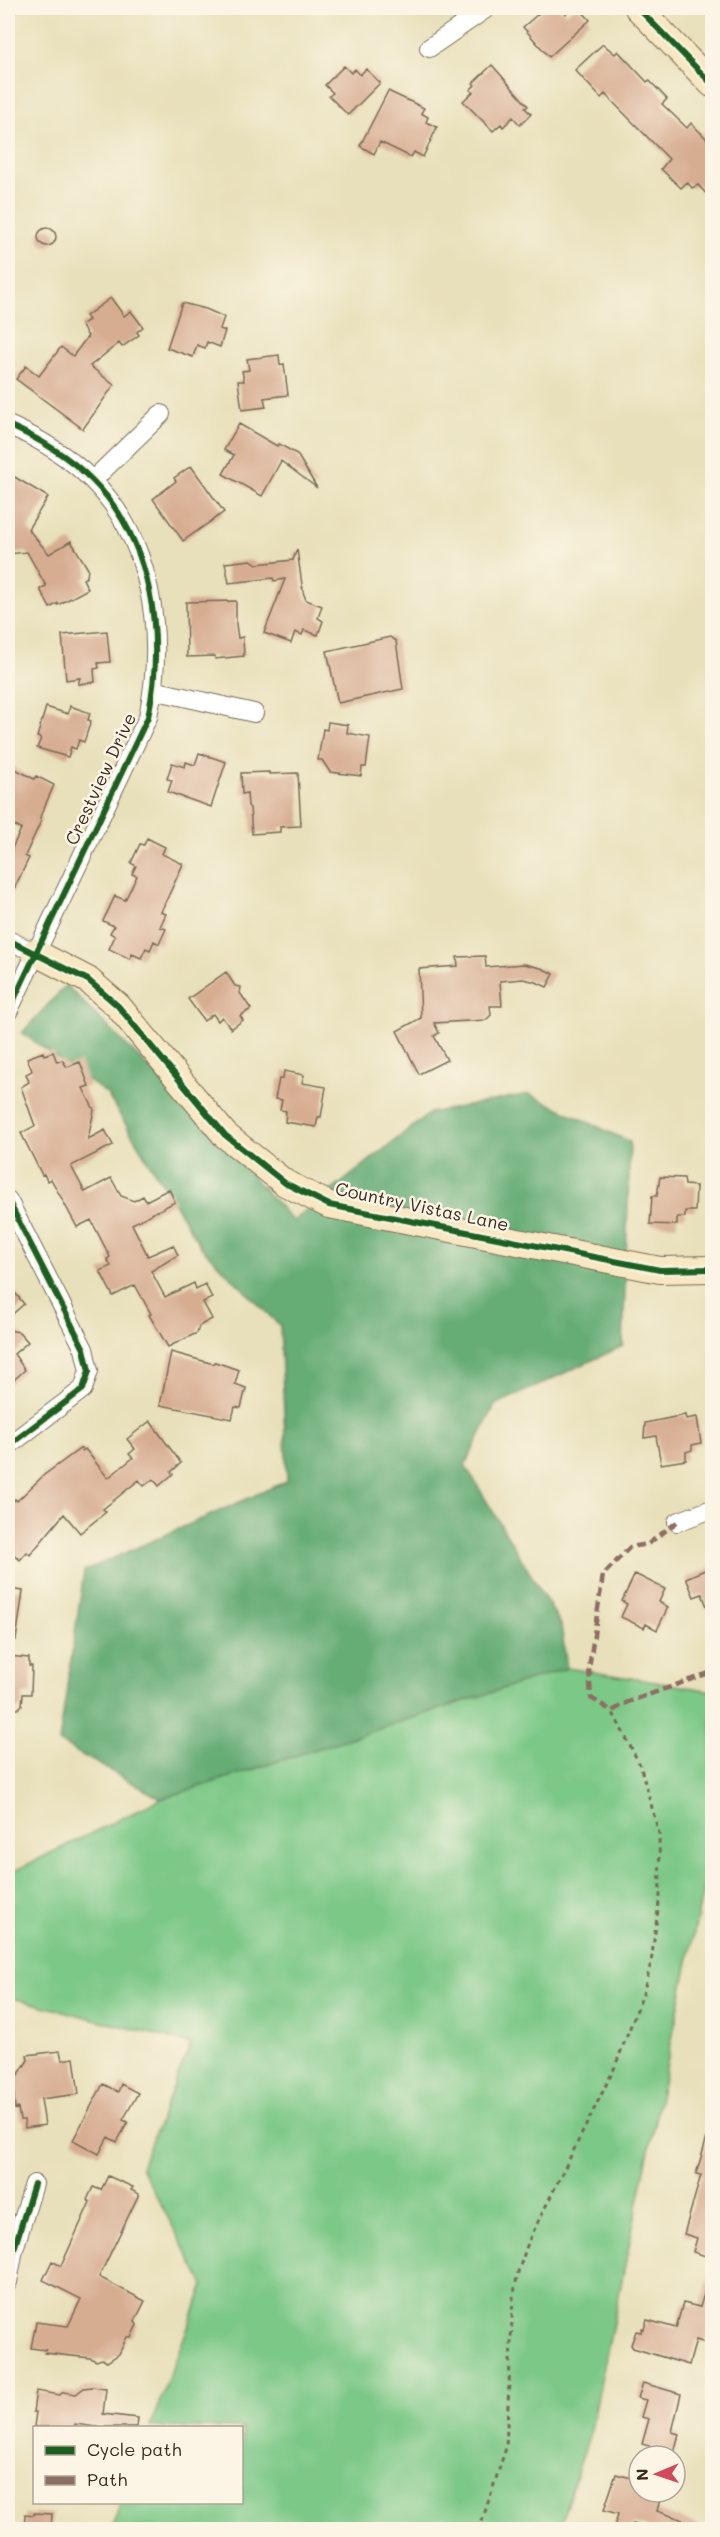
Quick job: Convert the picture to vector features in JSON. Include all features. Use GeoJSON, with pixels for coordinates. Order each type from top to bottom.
{"type":"FeatureCollection","features":[{"type":"Feature","properties":{"kind":"street"},"geometry":{"type":"LineString","coordinates":[[429,48],[487,8]]}},
{"type":"Feature","properties":{"kind":"street"},"geometry":{"type":"LineString","coordinates":[[638,8],[712,84]]}},
{"type":"Feature","properties":{"kind":"street"},"geometry":{"type":"LineString","coordinates":[[93,480],[161,414]]}},
{"type":"Feature","properties":{"kind":"street","name":"Crestview Drive"},"geometry":{"type":"LineString","coordinates":[[8,424],[50,446],[93,480],[107,498],[130,536],[146,577],[155,622],[156,656],[148,717],[34,952],[8,1012]]}},
{"type":"Feature","properties":{"kind":"street"},"geometry":{"type":"LineString","coordinates":[[153,690],[254,713]]}},
{"type":"Feature","properties":{"kind":"street","name":"Country Vistas Lane"},"geometry":{"type":"LineString","coordinates":[[8,940],[88,980],[118,1006],[225,1135],[285,1183],[329,1205],[660,1270],[712,1269]]}},
{"type":"Feature","properties":{"kind":"street"},"geometry":{"type":"LineString","coordinates":[[8,1200],[84,1349],[89,1371],[82,1389],[8,1446]]}},
{"type":"Feature","properties":{"kind":"street"},"geometry":{"type":"LineString","coordinates":[[677,1522],[712,1509]]}},
{"type":"Feature","properties":{"kind":"street"},"geometry":{"type":"LineString","coordinates":[[8,2282],[14,2249],[34,2184]]}},
{"type":"Feature","properties":{"kind":"path"},"geometry":{"type":"LineString","coordinates":[[479,2529],[506,2448],[513,2298],[518,2272],[529,2240],[614,2069],[643,1994],[651,1963],[660,1895],[659,1833],[640,1765],[612,1711]]}},
{"type":"Feature","properties":{"kind":"green space"},"geometry":{"type":"Polygon","coordinates":[[[66,985],[194,1113],[293,1221],[430,1113],[529,1094],[630,1142],[623,1346],[495,1405],[465,1465],[561,1625],[567,1668],[161,1799],[59,1742],[84,1571],[287,1481],[280,1326],[201,1247],[107,1094],[22,1033],[66,985]]]}},
{"type":"Feature","properties":{"kind":"green space"},"geometry":{"type":"Polygon","coordinates":[[[567,1668],[712,1691],[712,1846],[591,2429],[559,2529],[111,2529],[121,2504],[243,2504],[243,2426],[150,2426],[204,2285],[141,2167],[191,2044],[8,1997],[8,1874],[161,1799],[567,1668]]]}},
{"type":"Feature","properties":{"kind":"building"},"geometry":{"type":"Polygon","coordinates":[[[545,8],[560,8],[566,14],[573,8],[579,8],[590,20],[549,57],[523,27],[545,8]]]}},
{"type":"Feature","properties":{"kind":"building"},"geometry":{"type":"Polygon","coordinates":[[[603,44],[615,54],[618,51],[647,82],[649,80],[667,99],[662,104],[687,128],[691,123],[712,144],[712,200],[698,185],[692,188],[687,182],[681,188],[661,169],[669,159],[605,94],[601,98],[575,70],[603,44]]]}},
{"type":"Feature","properties":{"kind":"building"},"geometry":{"type":"Polygon","coordinates":[[[492,65],[528,106],[525,108],[531,114],[520,125],[513,117],[503,127],[501,124],[493,131],[463,101],[473,92],[470,90],[475,85],[473,83],[492,65]]]}},
{"type":"Feature","properties":{"kind":"building"},"geometry":{"type":"Polygon","coordinates":[[[344,66],[351,73],[355,69],[360,75],[366,69],[380,83],[348,115],[329,96],[333,93],[325,85],[344,66]]]}},
{"type":"Feature","properties":{"kind":"building"},"geometry":{"type":"Polygon","coordinates":[[[388,91],[424,108],[421,113],[428,117],[426,122],[437,127],[423,157],[414,152],[411,157],[380,142],[374,154],[360,146],[388,91]]]}},
{"type":"Feature","properties":{"kind":"building"},"geometry":{"type":"Polygon","coordinates":[[[43,228],[51,228],[56,233],[54,244],[43,246],[38,241],[38,233],[43,228]]]}},
{"type":"Feature","properties":{"kind":"building"},"geometry":{"type":"Polygon","coordinates":[[[111,298],[124,316],[131,311],[143,327],[137,332],[139,335],[122,347],[119,343],[90,366],[114,385],[83,429],[16,379],[26,366],[39,376],[61,347],[73,356],[88,336],[81,325],[89,320],[86,316],[111,298]]]}},
{"type":"Feature","properties":{"kind":"building"},"geometry":{"type":"Polygon","coordinates":[[[182,303],[206,309],[224,317],[220,329],[225,331],[220,347],[207,342],[205,348],[197,345],[193,357],[167,348],[182,303]]]}},
{"type":"Feature","properties":{"kind":"building"},"geometry":{"type":"Polygon","coordinates":[[[279,355],[280,365],[284,364],[288,395],[264,398],[266,407],[242,410],[238,381],[244,381],[242,371],[249,370],[247,359],[279,355]]]}},
{"type":"Feature","properties":{"kind":"building"},"geometry":{"type":"Polygon","coordinates":[[[239,424],[277,446],[279,444],[297,454],[317,488],[281,461],[262,496],[223,474],[234,455],[224,450],[239,424]]]}},
{"type":"Feature","properties":{"kind":"building"},"geometry":{"type":"Polygon","coordinates":[[[191,466],[224,512],[183,541],[153,499],[176,481],[174,478],[191,466]]]}},
{"type":"Feature","properties":{"kind":"building"},"geometry":{"type":"Polygon","coordinates":[[[8,473],[48,497],[28,529],[49,554],[71,541],[88,569],[87,577],[83,579],[88,589],[50,608],[40,589],[46,586],[27,552],[8,554],[8,473]]]}},
{"type":"Feature","properties":{"kind":"building"},"geometry":{"type":"Polygon","coordinates":[[[297,549],[303,592],[306,600],[322,606],[318,618],[323,621],[318,635],[304,630],[302,635],[295,632],[291,643],[264,633],[285,579],[274,581],[273,578],[229,583],[225,563],[251,560],[257,564],[293,560],[297,549]]]}},
{"type":"Feature","properties":{"kind":"building"},"geometry":{"type":"Polygon","coordinates":[[[236,601],[238,638],[243,637],[244,656],[215,659],[215,656],[187,657],[186,602],[236,601]]]}},
{"type":"Feature","properties":{"kind":"building"},"geometry":{"type":"Polygon","coordinates":[[[107,631],[110,662],[98,663],[99,668],[94,669],[95,682],[78,684],[80,678],[66,680],[62,635],[107,631]]]}},
{"type":"Feature","properties":{"kind":"building"},"geometry":{"type":"Polygon","coordinates":[[[390,637],[396,641],[403,689],[338,703],[327,651],[390,637]]]}},
{"type":"Feature","properties":{"kind":"building"},"geometry":{"type":"Polygon","coordinates":[[[70,706],[90,713],[88,720],[91,721],[84,742],[79,740],[76,749],[71,747],[68,757],[37,748],[41,738],[37,737],[46,707],[68,714],[70,706]]]}},
{"type":"Feature","properties":{"kind":"building"},"geometry":{"type":"Polygon","coordinates":[[[328,722],[348,725],[347,733],[370,737],[366,767],[362,767],[361,776],[330,772],[322,760],[318,760],[323,729],[327,730],[328,722]]]}},
{"type":"Feature","properties":{"kind":"building"},"geometry":{"type":"Polygon","coordinates":[[[199,753],[226,762],[211,807],[168,792],[172,780],[167,779],[172,763],[185,767],[186,762],[195,765],[199,753]]]}},
{"type":"Feature","properties":{"kind":"building"},"geometry":{"type":"Polygon","coordinates":[[[8,765],[34,779],[36,776],[54,785],[25,856],[29,858],[8,901],[8,857],[21,829],[8,822],[8,765]]]}},
{"type":"Feature","properties":{"kind":"building"},"geometry":{"type":"Polygon","coordinates":[[[269,772],[269,774],[298,773],[301,826],[280,827],[280,832],[252,834],[247,793],[242,794],[241,773],[269,772]]]}},
{"type":"Feature","properties":{"kind":"building"},"geometry":{"type":"Polygon","coordinates":[[[147,838],[165,847],[162,854],[183,864],[161,912],[166,914],[160,927],[166,929],[159,944],[154,941],[150,950],[146,948],[141,958],[132,954],[130,959],[109,949],[115,936],[110,933],[114,926],[103,921],[115,896],[125,900],[137,876],[132,874],[136,866],[131,863],[140,844],[144,845],[147,838]]]}},
{"type":"Feature","properties":{"kind":"building"},"geometry":{"type":"Polygon","coordinates":[[[485,956],[486,967],[524,964],[554,974],[547,987],[523,979],[500,981],[502,1006],[490,1006],[491,1015],[486,1020],[434,1023],[439,1033],[434,1036],[447,1060],[419,1074],[397,1031],[421,1018],[419,969],[458,966],[457,957],[485,956]]]}},
{"type":"Feature","properties":{"kind":"building"},"geometry":{"type":"Polygon","coordinates":[[[226,972],[235,986],[241,987],[240,993],[251,1009],[240,1016],[243,1020],[231,1029],[222,1017],[218,1021],[213,1014],[204,1021],[188,999],[226,972]]]}},
{"type":"Feature","properties":{"kind":"building"},"geometry":{"type":"Polygon","coordinates":[[[43,1052],[44,1055],[53,1052],[57,1062],[62,1060],[67,1067],[80,1062],[89,1086],[83,1088],[94,1110],[88,1139],[105,1130],[113,1145],[71,1166],[85,1192],[111,1178],[121,1196],[134,1201],[143,1196],[146,1201],[169,1189],[175,1202],[132,1224],[148,1256],[173,1245],[178,1255],[151,1271],[165,1297],[194,1283],[196,1289],[205,1284],[212,1298],[203,1302],[212,1319],[199,1326],[197,1333],[168,1347],[135,1285],[113,1296],[100,1271],[111,1266],[107,1259],[110,1257],[91,1220],[77,1227],[51,1179],[47,1181],[44,1174],[42,1175],[21,1133],[35,1126],[21,1087],[29,1082],[26,1074],[32,1071],[27,1058],[43,1052]]]}},
{"type":"Feature","properties":{"kind":"building"},"geometry":{"type":"Polygon","coordinates":[[[284,1071],[304,1075],[302,1083],[326,1087],[321,1117],[318,1117],[316,1127],[285,1122],[286,1111],[280,1110],[282,1100],[275,1099],[279,1079],[283,1079],[284,1071]]]}},
{"type":"Feature","properties":{"kind":"building"},"geometry":{"type":"Polygon","coordinates":[[[660,1177],[684,1178],[685,1185],[696,1186],[695,1211],[685,1211],[685,1217],[677,1217],[677,1225],[650,1224],[652,1196],[657,1196],[660,1177]]]}},
{"type":"Feature","properties":{"kind":"building"},"geometry":{"type":"Polygon","coordinates":[[[8,1284],[24,1304],[8,1318],[8,1284]]]}},
{"type":"Feature","properties":{"kind":"building"},"geometry":{"type":"Polygon","coordinates":[[[8,1330],[19,1332],[28,1342],[14,1354],[25,1370],[8,1385],[8,1330]]]}},
{"type":"Feature","properties":{"kind":"building"},"geometry":{"type":"Polygon","coordinates":[[[171,1352],[239,1370],[235,1384],[246,1388],[241,1408],[235,1407],[232,1419],[160,1405],[171,1352]]]}},
{"type":"Feature","properties":{"kind":"building"},"geometry":{"type":"Polygon","coordinates":[[[685,1415],[686,1419],[697,1417],[701,1443],[692,1445],[692,1450],[686,1452],[686,1460],[661,1464],[656,1436],[644,1438],[645,1423],[685,1415]]]}},
{"type":"Feature","properties":{"kind":"building"},"geometry":{"type":"Polygon","coordinates":[[[150,1421],[181,1463],[171,1472],[173,1474],[159,1486],[153,1479],[144,1486],[139,1480],[103,1509],[106,1512],[80,1533],[64,1514],[30,1555],[27,1552],[20,1560],[8,1549],[8,1508],[15,1499],[17,1501],[44,1475],[81,1448],[82,1451],[85,1449],[108,1478],[133,1458],[129,1454],[135,1449],[127,1439],[150,1421]]]}},
{"type":"Feature","properties":{"kind":"building"},"geometry":{"type":"Polygon","coordinates":[[[712,1567],[712,1619],[702,1594],[694,1597],[686,1578],[712,1567]]]}},
{"type":"Feature","properties":{"kind":"building"},"geometry":{"type":"Polygon","coordinates":[[[635,1574],[665,1589],[659,1602],[668,1607],[657,1630],[646,1624],[644,1628],[621,1617],[627,1604],[622,1601],[635,1574]]]}},
{"type":"Feature","properties":{"kind":"building"},"geometry":{"type":"Polygon","coordinates":[[[8,1589],[23,1591],[16,1640],[8,1639],[8,1589]]]}},
{"type":"Feature","properties":{"kind":"building"},"geometry":{"type":"Polygon","coordinates":[[[8,1656],[29,1658],[29,1666],[32,1666],[31,1694],[23,1694],[22,1705],[18,1709],[8,1709],[8,1656]]]}},
{"type":"Feature","properties":{"kind":"building"},"geometry":{"type":"Polygon","coordinates":[[[60,2051],[62,2060],[74,2058],[79,2094],[41,2099],[45,2125],[25,2128],[24,2120],[20,2120],[18,2108],[15,2109],[13,2083],[28,2060],[27,2055],[60,2051]]]}},
{"type":"Feature","properties":{"kind":"building"},"geometry":{"type":"Polygon","coordinates":[[[103,2084],[118,2092],[121,2084],[138,2093],[123,2120],[128,2122],[117,2142],[108,2137],[99,2154],[73,2140],[103,2084]]]}},
{"type":"Feature","properties":{"kind":"building"},"geometry":{"type":"Polygon","coordinates":[[[709,2131],[712,2132],[712,2258],[693,2252],[697,2238],[684,2234],[701,2175],[696,2174],[709,2131]]]}},
{"type":"Feature","properties":{"kind":"building"},"geometry":{"type":"Polygon","coordinates":[[[108,2176],[133,2187],[131,2190],[139,2194],[99,2277],[145,2301],[135,2321],[137,2325],[131,2337],[127,2337],[119,2354],[107,2362],[102,2359],[96,2361],[90,2358],[45,2353],[46,2350],[31,2348],[36,2322],[68,2326],[81,2299],[43,2280],[52,2261],[61,2266],[90,2202],[87,2200],[93,2187],[101,2190],[108,2176]]]}},
{"type":"Feature","properties":{"kind":"building"},"geometry":{"type":"Polygon","coordinates":[[[709,2278],[712,2278],[712,2318],[706,2343],[696,2340],[689,2365],[633,2348],[631,2345],[636,2331],[641,2332],[642,2328],[644,2329],[647,2320],[676,2328],[683,2303],[700,2307],[709,2278]]]}},
{"type":"Feature","properties":{"kind":"building"},"geometry":{"type":"Polygon","coordinates":[[[643,2383],[681,2394],[672,2432],[679,2434],[676,2444],[642,2444],[649,2419],[641,2417],[646,2400],[638,2398],[643,2383]]]}},
{"type":"Feature","properties":{"kind":"building"},"geometry":{"type":"Polygon","coordinates":[[[84,2388],[106,2389],[103,2414],[138,2418],[137,2426],[75,2424],[74,2426],[34,2426],[36,2412],[33,2412],[36,2391],[60,2395],[63,2392],[76,2394],[84,2388]]]}},
{"type":"Feature","properties":{"kind":"building"},"geometry":{"type":"Polygon","coordinates":[[[616,2474],[627,2477],[627,2504],[659,2504],[657,2511],[698,2525],[698,2529],[651,2529],[633,2524],[631,2529],[614,2527],[618,2514],[604,2510],[616,2474]]]}},
{"type":"Feature","properties":{"kind":"building"},"geometry":{"type":"Polygon","coordinates":[[[34,2513],[52,2514],[51,2529],[24,2529],[25,2514],[34,2515],[34,2513]]]}},
{"type":"Feature","properties":{"kind":"marked path"},"geometry":{"type":"LineString","coordinates":[[677,1522],[648,1544],[630,1547],[603,1575],[589,1668],[591,1698],[612,1711],[628,1702],[712,1672]]}},
{"type":"Feature","properties":{"kind":"cycle path"},"geometry":{"type":"LineString","coordinates":[[638,8],[712,84]]}},
{"type":"Feature","properties":{"kind":"cycle path"},"geometry":{"type":"LineString","coordinates":[[8,425],[63,455],[92,480],[113,504],[129,531],[141,560],[154,622],[155,654],[148,717],[8,1012]]}},
{"type":"Feature","properties":{"kind":"cycle path"},"geometry":{"type":"LineString","coordinates":[[8,940],[88,980],[118,1006],[225,1135],[285,1183],[329,1205],[660,1270],[712,1269]]}},
{"type":"Feature","properties":{"kind":"cycle path"},"geometry":{"type":"LineString","coordinates":[[8,1200],[84,1349],[89,1371],[83,1389],[8,1446]]}},
{"type":"Feature","properties":{"kind":"cycle path"},"geometry":{"type":"LineString","coordinates":[[8,2282],[14,2249],[34,2184]]}}]}
